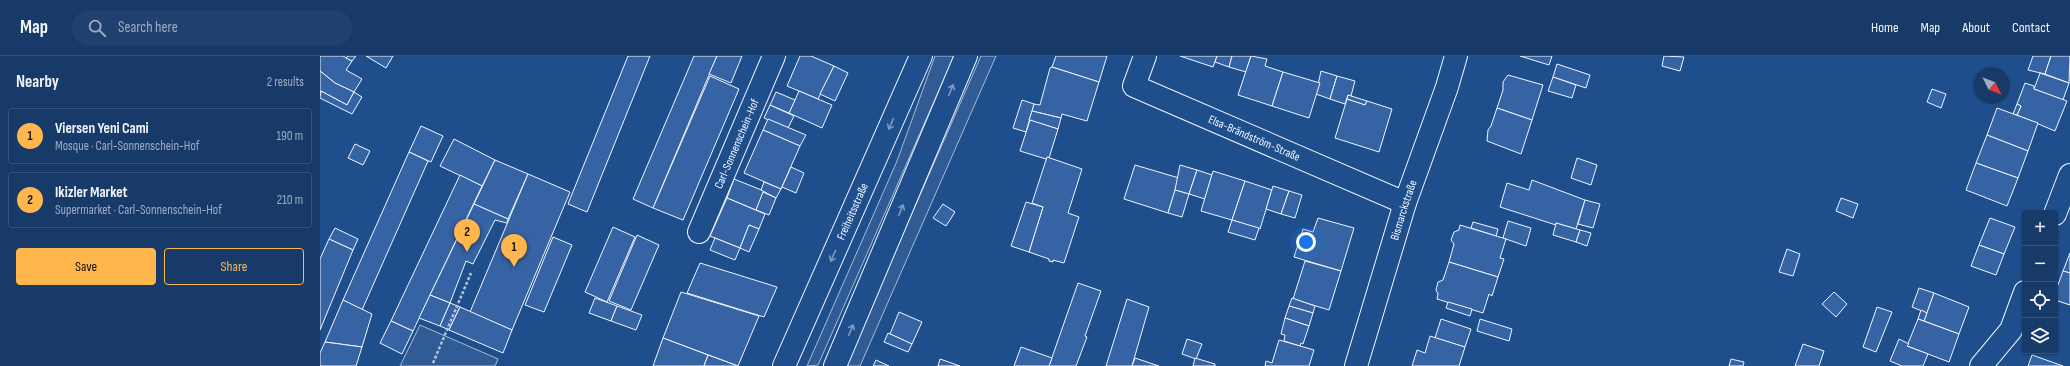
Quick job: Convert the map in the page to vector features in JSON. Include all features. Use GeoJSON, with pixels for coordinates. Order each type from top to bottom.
{"type":"FeatureCollection","features":[{"type":"Feature","properties":{"kind":"street","name":"Carl-Sonnenschein-Hof"},"geometry":{"type":"LineString","coordinates":[[699,232],[774,56]]}},
{"type":"Feature","properties":{"kind":"street","name":"Freiheitsstraße"},"geometry":{"type":"LineString","coordinates":[[784,366],[921,56]]}},
{"type":"Feature","properties":{"kind":"street"},"geometry":{"type":"LineString","coordinates":[[836,366],[966,56]]}},
{"type":"Feature","properties":{"kind":"street","name":"Elsa-Brändström-Straße"},"geometry":{"type":"LineString","coordinates":[[1145,56],[1134,86],[1405,203]]}},
{"type":"Feature","properties":{"kind":"street","name":"Bismarckstraße"},"geometry":{"type":"LineString","coordinates":[[1356,366],[1405,203],[1447,87],[1456,56]]}},
{"type":"Feature","properties":{"kind":"street"},"geometry":{"type":"LineString","coordinates":[[2057,210],[2070,175]]}},
{"type":"Feature","properties":{"kind":"street"},"geometry":{"type":"LineString","coordinates":[[1980,366],[2011,330],[2022,300]]}},
{"type":"Feature","properties":{"kind":"path"},"geometry":{"type":"LineString","coordinates":[[433,363],[471,273]]}},
{"type":"Feature","properties":{"kind":"shaded area"},"geometry":{"type":"Polygon","coordinates":[[[935,56],[954,56],[818,365],[807,366],[897,161],[935,56]]]}},
{"type":"Feature","properties":{"kind":"shaded area"},"geometry":{"type":"Polygon","coordinates":[[[981,56],[996,56],[860,366],[845,366],[981,56]]]}},
{"type":"Feature","properties":{"kind":"shaded area"},"geometry":{"type":"Polygon","coordinates":[[[420,325],[498,359],[495,366],[400,366],[420,325]]]}},
{"type":"Feature","properties":{"kind":"building"},"geometry":{"type":"Polygon","coordinates":[[[320,56],[343,56],[352,61],[346,70],[362,79],[354,92],[335,83],[320,71],[320,56]]]}},
{"type":"Feature","properties":{"kind":"building"},"geometry":{"type":"Polygon","coordinates":[[[348,56],[356,56],[352,61],[346,58],[348,56]]]}},
{"type":"Feature","properties":{"kind":"building"},"geometry":{"type":"Polygon","coordinates":[[[366,56],[393,56],[386,68],[366,56]]]}},
{"type":"Feature","properties":{"kind":"building"},"geometry":{"type":"Polygon","coordinates":[[[628,56],[650,56],[587,212],[568,204],[628,56]]]}},
{"type":"Feature","properties":{"kind":"building"},"geometry":{"type":"Polygon","coordinates":[[[694,56],[717,56],[653,208],[633,199],[694,56]]]}},
{"type":"Feature","properties":{"kind":"building"},"geometry":{"type":"Polygon","coordinates":[[[717,56],[742,56],[731,83],[709,74],[717,56]]]}},
{"type":"Feature","properties":{"kind":"building"},"geometry":{"type":"Polygon","coordinates":[[[800,56],[811,56],[834,66],[818,99],[787,86],[800,56]]]}},
{"type":"Feature","properties":{"kind":"building"},"geometry":{"type":"Polygon","coordinates":[[[1056,56],[1107,56],[1099,82],[1052,67],[1056,56]]]}},
{"type":"Feature","properties":{"kind":"building"},"geometry":{"type":"Polygon","coordinates":[[[1180,56],[1217,56],[1213,67],[1180,56]]]}},
{"type":"Feature","properties":{"kind":"building"},"geometry":{"type":"Polygon","coordinates":[[[1217,56],[1232,56],[1229,67],[1215,62],[1217,56]]]}},
{"type":"Feature","properties":{"kind":"building"},"geometry":{"type":"Polygon","coordinates":[[[1232,56],[1251,56],[1246,72],[1229,67],[1232,56]]]}},
{"type":"Feature","properties":{"kind":"building"},"geometry":{"type":"Polygon","coordinates":[[[1251,56],[1267,59],[1265,66],[1283,72],[1272,106],[1238,95],[1251,56]]]}},
{"type":"Feature","properties":{"kind":"building"},"geometry":{"type":"Polygon","coordinates":[[[1520,56],[1552,56],[1549,65],[1520,56]]]}},
{"type":"Feature","properties":{"kind":"building"},"geometry":{"type":"Polygon","coordinates":[[[1664,56],[1684,57],[1680,71],[1662,66],[1664,56]]]}},
{"type":"Feature","properties":{"kind":"building"},"geometry":{"type":"Polygon","coordinates":[[[2033,56],[2051,56],[2045,74],[2028,70],[2033,56]]]}},
{"type":"Feature","properties":{"kind":"building"},"geometry":{"type":"Polygon","coordinates":[[[2051,56],[2070,56],[2069,83],[2045,74],[2051,56]]]}},
{"type":"Feature","properties":{"kind":"building"},"geometry":{"type":"Polygon","coordinates":[[[1557,64],[1590,75],[1586,88],[1553,77],[1557,64]]]}},
{"type":"Feature","properties":{"kind":"building"},"geometry":{"type":"Polygon","coordinates":[[[834,66],[848,73],[835,101],[820,94],[834,66]]]}},
{"type":"Feature","properties":{"kind":"building"},"geometry":{"type":"Polygon","coordinates":[[[1052,67],[1099,82],[1087,121],[1062,114],[1061,118],[1032,111],[1034,104],[1040,105],[1050,68],[1052,67]]]}},
{"type":"Feature","properties":{"kind":"building"},"geometry":{"type":"Polygon","coordinates":[[[320,71],[335,83],[354,92],[347,105],[321,91],[320,93],[320,71]]]}},
{"type":"Feature","properties":{"kind":"building"},"geometry":{"type":"Polygon","coordinates":[[[1321,71],[1337,76],[1330,99],[1316,94],[1321,71]]]}},
{"type":"Feature","properties":{"kind":"building"},"geometry":{"type":"Polygon","coordinates":[[[1283,72],[1320,83],[1309,118],[1272,106],[1283,72]]]}},
{"type":"Feature","properties":{"kind":"building"},"geometry":{"type":"Polygon","coordinates":[[[2040,73],[2069,83],[2063,100],[2034,89],[2040,73]]]}},
{"type":"Feature","properties":{"kind":"building"},"geometry":{"type":"Polygon","coordinates":[[[1508,75],[1543,85],[1532,120],[1497,108],[1503,90],[1503,82],[1508,75]]]}},
{"type":"Feature","properties":{"kind":"building"},"geometry":{"type":"Polygon","coordinates":[[[710,76],[739,89],[683,220],[653,208],[710,76]]]}},
{"type":"Feature","properties":{"kind":"building"},"geometry":{"type":"Polygon","coordinates":[[[1337,76],[1355,81],[1351,96],[1348,95],[1345,104],[1330,99],[1337,76]]]}},
{"type":"Feature","properties":{"kind":"building"},"geometry":{"type":"Polygon","coordinates":[[[1553,77],[1576,85],[1572,98],[1548,91],[1553,77]]]}},
{"type":"Feature","properties":{"kind":"building"},"geometry":{"type":"Polygon","coordinates":[[[2025,83],[2034,86],[2034,89],[2067,101],[2055,131],[2017,115],[2021,106],[2017,104],[2025,83]]]}},
{"type":"Feature","properties":{"kind":"building"},"geometry":{"type":"Polygon","coordinates":[[[1932,89],[1946,94],[1941,108],[1927,102],[1932,89]]]}},
{"type":"Feature","properties":{"kind":"building"},"geometry":{"type":"Polygon","coordinates":[[[321,91],[347,105],[354,92],[362,97],[352,114],[320,98],[321,91]]]}},
{"type":"Feature","properties":{"kind":"building"},"geometry":{"type":"Polygon","coordinates":[[[799,91],[832,105],[822,128],[789,113],[799,91]]]}},
{"type":"Feature","properties":{"kind":"building"},"geometry":{"type":"Polygon","coordinates":[[[776,92],[795,100],[789,113],[770,105],[776,92]]]}},
{"type":"Feature","properties":{"kind":"building"},"geometry":{"type":"Polygon","coordinates":[[[1348,95],[1367,101],[1365,105],[1347,99],[1348,95]]]}},
{"type":"Feature","properties":{"kind":"building"},"geometry":{"type":"Polygon","coordinates":[[[1347,99],[1365,105],[1367,101],[1392,109],[1379,152],[1335,138],[1347,99]]]}},
{"type":"Feature","properties":{"kind":"building"},"geometry":{"type":"Polygon","coordinates":[[[1022,100],[1034,104],[1026,132],[1013,128],[1022,100]]]}},
{"type":"Feature","properties":{"kind":"building"},"geometry":{"type":"Polygon","coordinates":[[[2017,104],[2021,106],[2017,115],[2013,114],[2017,104]]]}},
{"type":"Feature","properties":{"kind":"building"},"geometry":{"type":"Polygon","coordinates":[[[770,105],[794,116],[788,128],[764,118],[770,105]]]}},
{"type":"Feature","properties":{"kind":"building"},"geometry":{"type":"Polygon","coordinates":[[[1497,108],[1532,120],[1521,154],[1487,141],[1488,130],[1491,126],[1497,108]]]}},
{"type":"Feature","properties":{"kind":"building"},"geometry":{"type":"Polygon","coordinates":[[[1997,108],[2038,123],[2028,151],[1987,135],[1997,108]]]}},
{"type":"Feature","properties":{"kind":"building"},"geometry":{"type":"Polygon","coordinates":[[[1032,111],[1061,118],[1058,129],[1029,120],[1032,111]]]}},
{"type":"Feature","properties":{"kind":"building"},"geometry":{"type":"Polygon","coordinates":[[[768,119],[806,135],[800,146],[763,130],[768,119]]]}},
{"type":"Feature","properties":{"kind":"building"},"geometry":{"type":"Polygon","coordinates":[[[1030,120],[1058,129],[1049,158],[1046,159],[1020,151],[1030,120]]]}},
{"type":"Feature","properties":{"kind":"building"},"geometry":{"type":"Polygon","coordinates":[[[421,126],[443,136],[431,162],[409,152],[421,126]]]}},
{"type":"Feature","properties":{"kind":"building"},"geometry":{"type":"Polygon","coordinates":[[[763,130],[800,146],[781,189],[744,173],[763,130]]]}},
{"type":"Feature","properties":{"kind":"building"},"geometry":{"type":"Polygon","coordinates":[[[1987,135],[2028,151],[2018,178],[1976,163],[1987,135]]]}},
{"type":"Feature","properties":{"kind":"building"},"geometry":{"type":"Polygon","coordinates":[[[454,139],[495,160],[482,186],[440,166],[454,139]]]}},
{"type":"Feature","properties":{"kind":"building"},"geometry":{"type":"Polygon","coordinates":[[[355,144],[370,151],[363,165],[348,158],[355,144]]]}},
{"type":"Feature","properties":{"kind":"building"},"geometry":{"type":"Polygon","coordinates":[[[409,152],[428,161],[362,310],[343,300],[409,152]]]}},
{"type":"Feature","properties":{"kind":"building"},"geometry":{"type":"Polygon","coordinates":[[[1047,157],[1082,169],[1068,213],[1079,217],[1064,263],[1053,260],[1053,262],[1049,261],[1049,259],[1029,252],[1043,207],[1032,203],[1047,157]]]}},
{"type":"Feature","properties":{"kind":"building"},"geometry":{"type":"Polygon","coordinates":[[[1577,158],[1597,165],[1591,185],[1571,178],[1577,158]]]}},
{"type":"Feature","properties":{"kind":"building"},"geometry":{"type":"Polygon","coordinates":[[[495,160],[528,174],[508,219],[474,204],[495,160]]]}},
{"type":"Feature","properties":{"kind":"building"},"geometry":{"type":"Polygon","coordinates":[[[1976,163],[2018,178],[2007,206],[1966,190],[1976,163]]]}},
{"type":"Feature","properties":{"kind":"building"},"geometry":{"type":"Polygon","coordinates":[[[1135,165],[1179,178],[1168,213],[1124,199],[1135,165]]]}},
{"type":"Feature","properties":{"kind":"building"},"geometry":{"type":"Polygon","coordinates":[[[1180,165],[1197,170],[1189,194],[1175,190],[1180,165]]]}},
{"type":"Feature","properties":{"kind":"building"},"geometry":{"type":"Polygon","coordinates":[[[791,167],[804,173],[796,193],[782,187],[791,167]]]}},
{"type":"Feature","properties":{"kind":"building"},"geometry":{"type":"Polygon","coordinates":[[[1197,170],[1212,175],[1205,199],[1189,194],[1197,170]]]}},
{"type":"Feature","properties":{"kind":"building"},"geometry":{"type":"Polygon","coordinates":[[[1213,171],[1245,181],[1232,220],[1201,211],[1213,171]]]}},
{"type":"Feature","properties":{"kind":"building"},"geometry":{"type":"Polygon","coordinates":[[[528,174],[570,192],[512,330],[470,312],[528,174]]]}},
{"type":"Feature","properties":{"kind":"building"},"geometry":{"type":"Polygon","coordinates":[[[460,175],[482,186],[413,331],[391,321],[460,175]]]}},
{"type":"Feature","properties":{"kind":"building"},"geometry":{"type":"Polygon","coordinates":[[[734,179],[764,191],[756,210],[727,198],[734,179]]]}},
{"type":"Feature","properties":{"kind":"building"},"geometry":{"type":"Polygon","coordinates":[[[1532,180],[1585,200],[1576,229],[1556,223],[1556,225],[1500,207],[1507,183],[1529,190],[1532,180]]]}},
{"type":"Feature","properties":{"kind":"building"},"geometry":{"type":"Polygon","coordinates":[[[1245,181],[1272,190],[1260,229],[1232,220],[1245,181]]]}},
{"type":"Feature","properties":{"kind":"building"},"geometry":{"type":"Polygon","coordinates":[[[764,182],[781,189],[776,198],[761,190],[764,182]]]}},
{"type":"Feature","properties":{"kind":"building"},"geometry":{"type":"Polygon","coordinates":[[[1273,186],[1289,191],[1281,214],[1266,209],[1273,186]]]}},
{"type":"Feature","properties":{"kind":"building"},"geometry":{"type":"Polygon","coordinates":[[[1175,190],[1189,194],[1182,217],[1168,213],[1175,190]]]}},
{"type":"Feature","properties":{"kind":"building"},"geometry":{"type":"Polygon","coordinates":[[[1289,191],[1302,195],[1295,218],[1281,214],[1289,191]]]}},
{"type":"Feature","properties":{"kind":"building"},"geometry":{"type":"Polygon","coordinates":[[[763,192],[776,198],[769,215],[756,210],[763,192]]]}},
{"type":"Feature","properties":{"kind":"building"},"geometry":{"type":"Polygon","coordinates":[[[727,198],[765,214],[759,229],[749,225],[740,248],[710,236],[727,198]]]}},
{"type":"Feature","properties":{"kind":"building"},"geometry":{"type":"Polygon","coordinates":[[[1841,198],[1858,204],[1853,218],[1836,211],[1841,198]]]}},
{"type":"Feature","properties":{"kind":"building"},"geometry":{"type":"Polygon","coordinates":[[[1585,200],[1600,204],[1593,228],[1578,224],[1585,200]]]}},
{"type":"Feature","properties":{"kind":"building"},"geometry":{"type":"Polygon","coordinates":[[[1026,202],[1043,207],[1029,252],[1011,246],[1026,202]]]}},
{"type":"Feature","properties":{"kind":"building"},"geometry":{"type":"Polygon","coordinates":[[[474,204],[508,219],[507,223],[495,220],[473,264],[466,261],[450,303],[430,295],[474,204]]]}},
{"type":"Feature","properties":{"kind":"building"},"geometry":{"type":"Polygon","coordinates":[[[943,204],[955,212],[946,226],[933,218],[943,204]]]}},
{"type":"Feature","properties":{"kind":"building"},"geometry":{"type":"Polygon","coordinates":[[[1318,218],[1354,228],[1341,271],[1294,257],[1303,229],[1313,232],[1318,218]]]}},
{"type":"Feature","properties":{"kind":"building"},"geometry":{"type":"Polygon","coordinates":[[[1990,218],[2015,227],[2004,254],[1979,245],[1990,218]]]}},
{"type":"Feature","properties":{"kind":"building"},"geometry":{"type":"Polygon","coordinates":[[[1232,220],[1259,228],[1255,240],[1228,232],[1232,220]]]}},
{"type":"Feature","properties":{"kind":"building"},"geometry":{"type":"Polygon","coordinates":[[[1508,221],[1531,228],[1526,246],[1503,238],[1508,221]]]}},
{"type":"Feature","properties":{"kind":"building"},"geometry":{"type":"Polygon","coordinates":[[[1473,222],[1498,229],[1496,236],[1471,228],[1473,222]]]}},
{"type":"Feature","properties":{"kind":"building"},"geometry":{"type":"Polygon","coordinates":[[[1556,223],[1580,230],[1576,242],[1553,235],[1556,223]]]}},
{"type":"Feature","properties":{"kind":"building"},"geometry":{"type":"Polygon","coordinates":[[[749,225],[759,229],[749,252],[740,248],[749,225]]]}},
{"type":"Feature","properties":{"kind":"building"},"geometry":{"type":"Polygon","coordinates":[[[1460,225],[1506,239],[1500,258],[1504,259],[1498,277],[1449,262],[1454,244],[1451,240],[1454,232],[1459,230],[1460,225]]]}},
{"type":"Feature","properties":{"kind":"building"},"geometry":{"type":"Polygon","coordinates":[[[613,227],[635,237],[607,302],[585,292],[613,227]]]}},
{"type":"Feature","properties":{"kind":"building"},"geometry":{"type":"Polygon","coordinates":[[[335,228],[358,239],[353,250],[329,239],[335,228]]]}},
{"type":"Feature","properties":{"kind":"building"},"geometry":{"type":"Polygon","coordinates":[[[1580,230],[1591,233],[1587,246],[1576,242],[1580,230]]]}},
{"type":"Feature","properties":{"kind":"building"},"geometry":{"type":"Polygon","coordinates":[[[637,235],[659,245],[631,310],[609,301],[637,235]]]}},
{"type":"Feature","properties":{"kind":"building"},"geometry":{"type":"Polygon","coordinates":[[[553,237],[572,245],[544,312],[525,305],[553,237]]]}},
{"type":"Feature","properties":{"kind":"building"},"geometry":{"type":"Polygon","coordinates":[[[715,238],[740,248],[735,260],[710,250],[715,238]]]}},
{"type":"Feature","properties":{"kind":"building"},"geometry":{"type":"Polygon","coordinates":[[[329,239],[353,250],[320,330],[320,259],[329,239]]]}},
{"type":"Feature","properties":{"kind":"building"},"geometry":{"type":"Polygon","coordinates":[[[1979,245],[2004,254],[1996,275],[1971,266],[1979,245]]]}},
{"type":"Feature","properties":{"kind":"building"},"geometry":{"type":"Polygon","coordinates":[[[1787,249],[1800,254],[1793,276],[1779,272],[1787,249]]]}},
{"type":"Feature","properties":{"kind":"building"},"geometry":{"type":"Polygon","coordinates":[[[2070,253],[2070,273],[2063,271],[2070,253]]]}},
{"type":"Feature","properties":{"kind":"building"},"geometry":{"type":"Polygon","coordinates":[[[1305,261],[1341,271],[1329,310],[1293,299],[1305,261]]]}},
{"type":"Feature","properties":{"kind":"building"},"geometry":{"type":"Polygon","coordinates":[[[1449,262],[1498,277],[1492,296],[1489,294],[1483,313],[1437,299],[1438,294],[1436,290],[1438,282],[1443,280],[1449,262]]]}},
{"type":"Feature","properties":{"kind":"building"},"geometry":{"type":"Polygon","coordinates":[[[700,263],[777,287],[764,317],[687,293],[700,263]]]}},
{"type":"Feature","properties":{"kind":"building"},"geometry":{"type":"Polygon","coordinates":[[[2063,271],[2070,273],[2070,305],[2058,301],[2058,285],[2063,271]]]}},
{"type":"Feature","properties":{"kind":"building"},"geometry":{"type":"Polygon","coordinates":[[[1078,283],[1101,291],[1085,336],[1087,337],[1076,366],[1049,366],[1078,283]]]}},
{"type":"Feature","properties":{"kind":"building"},"geometry":{"type":"Polygon","coordinates":[[[1919,288],[1934,293],[1927,313],[1912,307],[1919,288]]]}},
{"type":"Feature","properties":{"kind":"building"},"geometry":{"type":"Polygon","coordinates":[[[681,292],[759,316],[738,366],[663,338],[681,292]]]}},
{"type":"Feature","properties":{"kind":"building"},"geometry":{"type":"Polygon","coordinates":[[[1834,292],[1847,304],[1836,317],[1822,304],[1834,292]]]}},
{"type":"Feature","properties":{"kind":"building"},"geometry":{"type":"Polygon","coordinates":[[[1934,293],[1969,307],[1959,334],[1924,321],[1934,293]]]}},
{"type":"Feature","properties":{"kind":"building"},"geometry":{"type":"Polygon","coordinates":[[[430,295],[450,303],[440,326],[419,318],[430,295]]]}},
{"type":"Feature","properties":{"kind":"building"},"geometry":{"type":"Polygon","coordinates":[[[595,298],[617,306],[611,321],[589,313],[595,298]]]}},
{"type":"Feature","properties":{"kind":"building"},"geometry":{"type":"Polygon","coordinates":[[[1292,298],[1315,306],[1313,313],[1289,306],[1292,298]]]}},
{"type":"Feature","properties":{"kind":"building"},"geometry":{"type":"Polygon","coordinates":[[[1127,299],[1149,307],[1132,366],[1106,366],[1127,299]]]}},
{"type":"Feature","properties":{"kind":"building"},"geometry":{"type":"Polygon","coordinates":[[[343,300],[372,314],[362,347],[325,342],[343,300]]]}},
{"type":"Feature","properties":{"kind":"building"},"geometry":{"type":"Polygon","coordinates":[[[1448,302],[1472,309],[1470,316],[1446,308],[1448,302]]]}},
{"type":"Feature","properties":{"kind":"building"},"geometry":{"type":"Polygon","coordinates":[[[450,303],[460,307],[449,330],[440,326],[450,303]]]}},
{"type":"Feature","properties":{"kind":"building"},"geometry":{"type":"Polygon","coordinates":[[[617,306],[642,315],[636,330],[611,321],[617,306]]]}},
{"type":"Feature","properties":{"kind":"building"},"geometry":{"type":"Polygon","coordinates":[[[1289,306],[1313,313],[1309,326],[1285,318],[1289,306]]]}},
{"type":"Feature","properties":{"kind":"building"},"geometry":{"type":"Polygon","coordinates":[[[460,307],[512,330],[503,353],[449,330],[460,307]]]}},
{"type":"Feature","properties":{"kind":"building"},"geometry":{"type":"Polygon","coordinates":[[[1877,307],[1892,312],[1876,352],[1863,347],[1877,307]]]}},
{"type":"Feature","properties":{"kind":"building"},"geometry":{"type":"Polygon","coordinates":[[[1921,310],[1927,313],[1924,321],[1918,319],[1921,310]]]}},
{"type":"Feature","properties":{"kind":"building"},"geometry":{"type":"Polygon","coordinates":[[[899,312],[922,322],[912,344],[890,334],[899,312]]]}},
{"type":"Feature","properties":{"kind":"building"},"geometry":{"type":"Polygon","coordinates":[[[1285,318],[1309,326],[1303,344],[1301,343],[1300,346],[1284,341],[1285,335],[1281,334],[1285,318]]]}},
{"type":"Feature","properties":{"kind":"building"},"geometry":{"type":"Polygon","coordinates":[[[1441,319],[1471,329],[1465,347],[1435,338],[1441,319]]]}},
{"type":"Feature","properties":{"kind":"building"},"geometry":{"type":"Polygon","coordinates":[[[1480,319],[1512,329],[1509,341],[1477,331],[1480,319]]]}},
{"type":"Feature","properties":{"kind":"building"},"geometry":{"type":"Polygon","coordinates":[[[1918,319],[1959,334],[1949,362],[1907,346],[1918,319]]]}},
{"type":"Feature","properties":{"kind":"building"},"geometry":{"type":"Polygon","coordinates":[[[391,321],[413,331],[402,354],[380,343],[391,321]]]}},
{"type":"Feature","properties":{"kind":"building"},"geometry":{"type":"Polygon","coordinates":[[[888,333],[912,344],[908,352],[884,342],[888,333]]]}},
{"type":"Feature","properties":{"kind":"building"},"geometry":{"type":"Polygon","coordinates":[[[1430,336],[1465,347],[1459,366],[1412,366],[1417,350],[1425,353],[1430,336]]]}},
{"type":"Feature","properties":{"kind":"building"},"geometry":{"type":"Polygon","coordinates":[[[663,338],[708,355],[704,366],[653,366],[663,338]]]}},
{"type":"Feature","properties":{"kind":"building"},"geometry":{"type":"Polygon","coordinates":[[[1187,339],[1202,344],[1196,359],[1182,354],[1187,339]]]}},
{"type":"Feature","properties":{"kind":"building"},"geometry":{"type":"Polygon","coordinates":[[[1899,339],[1909,344],[1907,346],[1928,354],[1923,366],[1902,366],[1890,361],[1899,339]]]}},
{"type":"Feature","properties":{"kind":"building"},"geometry":{"type":"Polygon","coordinates":[[[1279,340],[1314,350],[1309,366],[1265,366],[1266,361],[1272,363],[1279,340]]]}},
{"type":"Feature","properties":{"kind":"building"},"geometry":{"type":"Polygon","coordinates":[[[325,342],[362,347],[356,366],[320,366],[320,353],[325,342]]]}},
{"type":"Feature","properties":{"kind":"building"},"geometry":{"type":"Polygon","coordinates":[[[1803,344],[1824,351],[1819,366],[1795,366],[1803,344]]]}},
{"type":"Feature","properties":{"kind":"building"},"geometry":{"type":"Polygon","coordinates":[[[1021,347],[1052,358],[1049,366],[1014,366],[1021,347]]]}},
{"type":"Feature","properties":{"kind":"building"},"geometry":{"type":"Polygon","coordinates":[[[708,355],[738,366],[704,366],[708,355]]]}},
{"type":"Feature","properties":{"kind":"building"},"geometry":{"type":"Polygon","coordinates":[[[2032,355],[2063,366],[2028,366],[2032,355]]]}},
{"type":"Feature","properties":{"kind":"building"},"geometry":{"type":"Polygon","coordinates":[[[1135,358],[1159,366],[1132,366],[1135,358]]]}},
{"type":"Feature","properties":{"kind":"building"},"geometry":{"type":"Polygon","coordinates":[[[1195,358],[1215,364],[1215,366],[1193,366],[1195,358]]]}},
{"type":"Feature","properties":{"kind":"building"},"geometry":{"type":"Polygon","coordinates":[[[940,359],[960,366],[938,366],[940,359]]]}},
{"type":"Feature","properties":{"kind":"building"},"geometry":{"type":"Polygon","coordinates":[[[1731,359],[1744,362],[1743,366],[1729,366],[1731,359]]]}},
{"type":"Feature","properties":{"kind":"building"},"geometry":{"type":"Polygon","coordinates":[[[876,360],[889,366],[873,366],[876,360]]]}},
{"type":"Feature","properties":{"kind":"place","name":"Ikizler Market"},"geometry":{"type":"Point","coordinates":[467,252]}},
{"type":"Feature","properties":{"kind":"place","name":"Viersen Yeni Cami"},"geometry":{"type":"Point","coordinates":[514,267]}}]}
